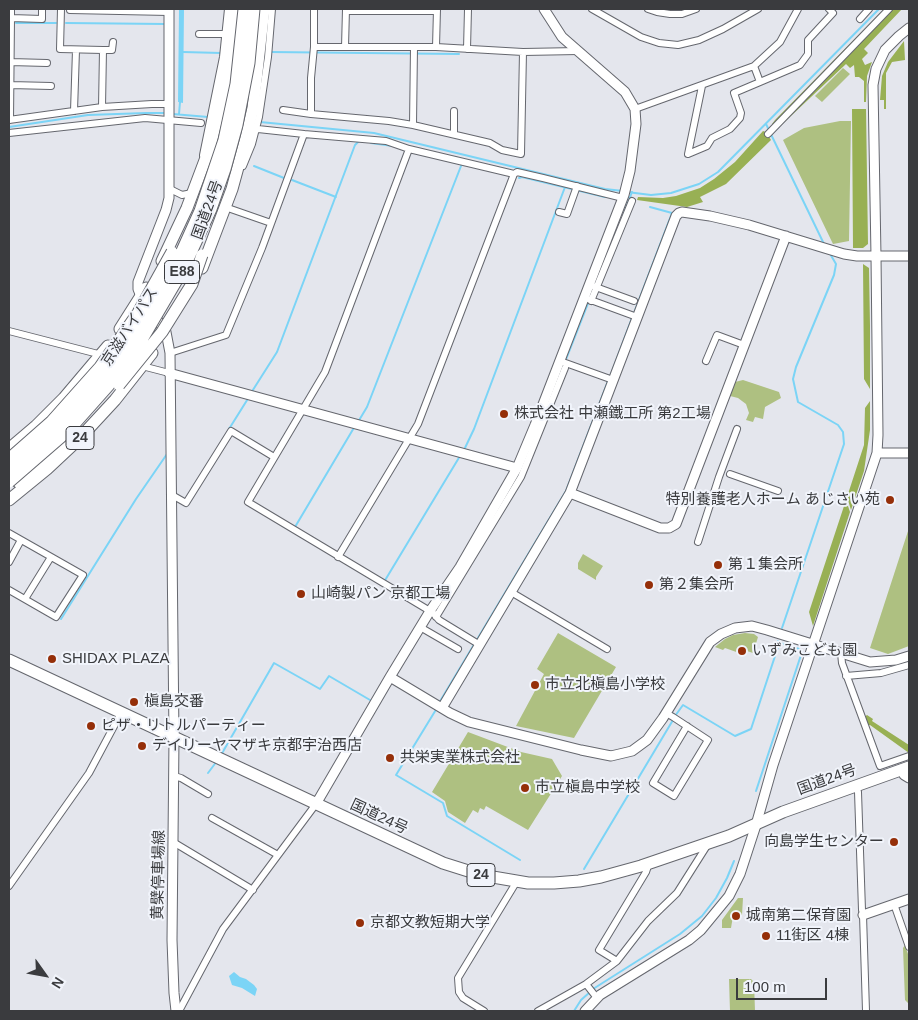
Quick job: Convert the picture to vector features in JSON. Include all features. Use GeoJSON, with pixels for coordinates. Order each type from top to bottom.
{"type":"FeatureCollection","features":[{"type":"Feature","properties":{"kind":"highway","name":"国道24号"},"geometry":{"type":"LineString","coordinates":[[9,449],[50,412],[102,354],[141,297],[172,242],[201,174],[216,111],[235,9]]}},
{"type":"Feature","properties":{"kind":"highway","name":"京滋バイパス"},"geometry":{"type":"LineString","coordinates":[[9,470],[51,434],[92,390],[129,342],[168,278],[193,227],[214,175],[229,120],[240,51],[244,9]]}},
{"type":"Feature","properties":{"kind":"highway","name":"京滋バイパス"},"geometry":{"type":"LineString","coordinates":[[9,482],[54,444],[92,406],[120,371],[151,326],[175,286],[202,230],[220,182],[237,124],[249,63],[254,9]]}},
{"type":"Feature","properties":{"kind":"highway","name":"国道24号"},"geometry":{"type":"LineString","coordinates":[[9,500],[47,469],[78,440],[115,400],[166,332],[198,276],[255,123],[264,9]]}},
{"type":"Feature","properties":{"kind":"highway"},"geometry":{"type":"LineString","coordinates":[[9,459],[51,422],[100,367],[129,327],[160,275],[184,228],[209,167],[224,120],[240,51]]}},
{"type":"Feature","properties":{"kind":"highway"},"geometry":{"type":"LineString","coordinates":[[9,492],[63,445],[117,388],[162,332],[192,284],[224,193],[237,124]]}},
{"type":"Feature","properties":{"kind":"highway","name":"国道24号"},"geometry":{"type":"LineString","coordinates":[[9,660],[218,759],[443,862],[481,875],[517,881],[554,883],[601,877],[708,843],[780,814],[908,773]]}},
{"type":"Feature","properties":{"kind":"highway","name":"国道24号"},"geometry":{"type":"LineString","coordinates":[[756,825],[785,819],[908,773]]}},
{"type":"Feature","properties":{"kind":"street"},"geometry":{"type":"LineString","coordinates":[[11,9],[9,120],[102,107],[152,104],[169,107]]}},
{"type":"Feature","properties":{"kind":"street"},"geometry":{"type":"LineString","coordinates":[[11,18],[42,19],[42,9]]}},
{"type":"Feature","properties":{"kind":"street"},"geometry":{"type":"LineString","coordinates":[[61,9],[60,50],[112,50],[112,42]]}},
{"type":"Feature","properties":{"kind":"street"},"geometry":{"type":"LineString","coordinates":[[226,60],[224,50],[228,9]]}},
{"type":"Feature","properties":{"kind":"street"},"geometry":{"type":"LineString","coordinates":[[272,9],[269,56],[255,123],[304,134],[386,142],[514,174],[517,172],[573,188],[626,196]]}},
{"type":"Feature","properties":{"kind":"street"},"geometry":{"type":"LineString","coordinates":[[312,114],[311,78],[314,48],[314,9]]}},
{"type":"Feature","properties":{"kind":"street"},"geometry":{"type":"LineString","coordinates":[[467,49],[468,9]]}},
{"type":"Feature","properties":{"kind":"street"},"geometry":{"type":"LineString","coordinates":[[178,1011],[223,930],[316,804],[420,627],[452,585],[521,477],[594,286],[626,196],[636,124],[635,108],[625,92],[556,30],[544,9]]}},
{"type":"Feature","properties":{"kind":"street"},"geometry":{"type":"LineString","coordinates":[[592,9],[640,37],[659,43],[678,45],[699,40],[758,9]]}},
{"type":"Feature","properties":{"kind":"street"},"geometry":{"type":"LineString","coordinates":[[648,9],[670,14],[682,14],[693,10]]}},
{"type":"Feature","properties":{"kind":"street"},"geometry":{"type":"LineString","coordinates":[[635,108],[702,86],[754,66],[780,42],[798,9]]}},
{"type":"Feature","properties":{"kind":"street"},"geometry":{"type":"LineString","coordinates":[[702,86],[688,154],[707,146],[712,138],[730,129],[740,118],[741,113],[734,93],[803,62],[808,54],[808,40],[833,13],[829,9]]}},
{"type":"Feature","properties":{"kind":"street"},"geometry":{"type":"LineString","coordinates":[[860,19],[869,9]]}},
{"type":"Feature","properties":{"kind":"street"},"geometry":{"type":"LineString","coordinates":[[768,134],[889,9]]}},
{"type":"Feature","properties":{"kind":"street"},"geometry":{"type":"LineString","coordinates":[[70,10],[169,10],[170,188],[166,210],[138,282],[141,297],[166,332]]}},
{"type":"Feature","properties":{"kind":"street"},"geometry":{"type":"LineString","coordinates":[[345,47],[346,10],[437,10],[436,47]]}},
{"type":"Feature","properties":{"kind":"street"},"geometry":{"type":"LineString","coordinates":[[538,1011],[591,990],[689,940],[701,930],[729,896],[740,874],[773,766],[877,453],[873,85],[876,69],[885,50],[909,28]]}},
{"type":"Feature","properties":{"kind":"street"},"geometry":{"type":"LineString","coordinates":[[199,34],[226,34]]}},
{"type":"Feature","properties":{"kind":"street"},"geometry":{"type":"LineString","coordinates":[[314,48],[436,47],[523,52],[578,51]]}},
{"type":"Feature","properties":{"kind":"street"},"geometry":{"type":"LineString","coordinates":[[413,125],[414,48]]}},
{"type":"Feature","properties":{"kind":"street"},"geometry":{"type":"LineString","coordinates":[[74,111],[76,50]]}},
{"type":"Feature","properties":{"kind":"street"},"geometry":{"type":"LineString","coordinates":[[102,107],[103,50]]}},
{"type":"Feature","properties":{"kind":"street"},"geometry":{"type":"LineString","coordinates":[[283,110],[413,125],[490,143],[502,150],[521,154],[523,52]]}},
{"type":"Feature","properties":{"kind":"street"},"geometry":{"type":"LineString","coordinates":[[10,62],[47,63]]}},
{"type":"Feature","properties":{"kind":"street"},"geometry":{"type":"LineString","coordinates":[[754,66],[760,82]]}},
{"type":"Feature","properties":{"kind":"street"},"geometry":{"type":"LineString","coordinates":[[10,85],[51,86]]}},
{"type":"Feature","properties":{"kind":"street"},"geometry":{"type":"LineString","coordinates":[[454,111],[454,134]]}},
{"type":"Feature","properties":{"kind":"street"},"geometry":{"type":"LineString","coordinates":[[9,134],[145,118],[201,123]]}},
{"type":"Feature","properties":{"kind":"street"},"geometry":{"type":"LineString","coordinates":[[170,354],[226,335],[304,134]]}},
{"type":"Feature","properties":{"kind":"street"},"geometry":{"type":"LineString","coordinates":[[409,149],[325,372],[248,502],[432,612],[477,643]]}},
{"type":"Feature","properties":{"kind":"street"},"geometry":{"type":"LineString","coordinates":[[338,556],[418,424],[514,174]]}},
{"type":"Feature","properties":{"kind":"street"},"geometry":{"type":"LineString","coordinates":[[170,188],[182,195],[194,193]]}},
{"type":"Feature","properties":{"kind":"street"},"geometry":{"type":"LineString","coordinates":[[559,212],[567,214],[573,188]]}},
{"type":"Feature","properties":{"kind":"street"},"geometry":{"type":"LineString","coordinates":[[225,207],[271,223]]}},
{"type":"Feature","properties":{"kind":"street"},"geometry":{"type":"LineString","coordinates":[[439,706],[477,643],[511,592],[570,493],[634,316],[676,216],[679,213],[710,216],[857,256],[909,256]]}},
{"type":"Feature","properties":{"kind":"street"},"geometry":{"type":"LineString","coordinates":[[570,493],[660,528],[669,528],[676,524],[786,236]]}},
{"type":"Feature","properties":{"kind":"street"},"geometry":{"type":"LineString","coordinates":[[594,286],[634,301]]}},
{"type":"Feature","properties":{"kind":"street"},"geometry":{"type":"LineString","coordinates":[[588,299],[634,316]]}},
{"type":"Feature","properties":{"kind":"street"},"geometry":{"type":"LineString","coordinates":[[9,331],[102,354]]}},
{"type":"Feature","properties":{"kind":"street","name":"黄檗停車場線"},"geometry":{"type":"LineString","coordinates":[[166,332],[170,354],[172,495],[173,977],[178,1011]]}},
{"type":"Feature","properties":{"kind":"street"},"geometry":{"type":"LineString","coordinates":[[706,362],[716,334],[744,345]]}},
{"type":"Feature","properties":{"kind":"street"},"geometry":{"type":"LineString","coordinates":[[564,364],[610,379]]}},
{"type":"Feature","properties":{"kind":"street"},"geometry":{"type":"LineString","coordinates":[[142,366],[409,437],[517,468]]}},
{"type":"Feature","properties":{"kind":"street"},"geometry":{"type":"LineString","coordinates":[[485,531],[545,416]]}},
{"type":"Feature","properties":{"kind":"street"},"geometry":{"type":"LineString","coordinates":[[698,542],[737,429]]}},
{"type":"Feature","properties":{"kind":"street"},"geometry":{"type":"LineString","coordinates":[[172,495],[186,503],[231,431],[274,457]]}},
{"type":"Feature","properties":{"kind":"street"},"geometry":{"type":"LineString","coordinates":[[877,453],[909,452]]}},
{"type":"Feature","properties":{"kind":"street"},"geometry":{"type":"LineString","coordinates":[[730,474],[778,491]]}},
{"type":"Feature","properties":{"kind":"street"},"geometry":{"type":"LineString","coordinates":[[9,533],[83,575],[56,617],[9,590]]}},
{"type":"Feature","properties":{"kind":"street"},"geometry":{"type":"LineString","coordinates":[[9,562],[22,540]]}},
{"type":"Feature","properties":{"kind":"street"},"geometry":{"type":"LineString","coordinates":[[25,599],[51,557]]}},
{"type":"Feature","properties":{"kind":"street"},"geometry":{"type":"LineString","coordinates":[[511,592],[607,649]]}},
{"type":"Feature","properties":{"kind":"street"},"geometry":{"type":"LineString","coordinates":[[390,677],[459,718],[479,725],[611,756],[640,746],[672,717],[710,642],[721,634],[735,628],[752,626],[870,662],[896,660],[909,656]]}},
{"type":"Feature","properties":{"kind":"street"},"geometry":{"type":"LineString","coordinates":[[420,627],[458,649]]}},
{"type":"Feature","properties":{"kind":"street"},"geometry":{"type":"LineString","coordinates":[[841,653],[846,676],[880,766],[909,756]]}},
{"type":"Feature","properties":{"kind":"street"},"geometry":{"type":"LineString","coordinates":[[846,676],[881,673],[909,666]]}},
{"type":"Feature","properties":{"kind":"street"},"geometry":{"type":"LineString","coordinates":[[10,883],[89,773],[121,713]]}},
{"type":"Feature","properties":{"kind":"street"},"geometry":{"type":"LineString","coordinates":[[672,717],[687,726],[708,740],[674,796],[653,783],[687,726]]}},
{"type":"Feature","properties":{"kind":"street"},"geometry":{"type":"LineString","coordinates":[[174,776],[181,778],[208,794]]}},
{"type":"Feature","properties":{"kind":"street"},"geometry":{"type":"LineString","coordinates":[[858,792],[866,1011]]}},
{"type":"Feature","properties":{"kind":"street"},"geometry":{"type":"LineString","coordinates":[[212,818],[278,856]]}},
{"type":"Feature","properties":{"kind":"street"},"geometry":{"type":"LineString","coordinates":[[173,842],[253,890]]}},
{"type":"Feature","properties":{"kind":"street"},"geometry":{"type":"LineString","coordinates":[[585,1011],[591,990],[617,961],[648,921],[677,893],[708,843]]}},
{"type":"Feature","properties":{"kind":"street"},"geometry":{"type":"LineString","coordinates":[[617,961],[599,950],[646,872],[649,863]]}},
{"type":"Feature","properties":{"kind":"street"},"geometry":{"type":"LineString","coordinates":[[484,1011],[462,998],[459,992],[458,978],[517,881]]}},
{"type":"Feature","properties":{"kind":"street"},"geometry":{"type":"LineString","coordinates":[[863,913],[909,899]]}},
{"type":"Feature","properties":{"kind":"street"},"geometry":{"type":"LineString","coordinates":[[894,904],[909,948]]}},
{"type":"Feature","properties":{"kind":"green space"},"geometry":{"type":"Polygon","coordinates":[[[884,9],[902,9],[864,49],[868,53],[862,59],[865,65],[872,62],[867,76],[866,102],[864,102],[864,81],[859,77],[855,77],[854,65],[850,68],[846,64],[775,131],[772,124],[775,120],[884,9]]]}},
{"type":"Feature","properties":{"kind":"green space"},"geometry":{"type":"Polygon","coordinates":[[[904,41],[905,60],[892,62],[886,73],[886,109],[884,109],[884,100],[880,100],[882,76],[888,62],[904,41]]]}},
{"type":"Feature","properties":{"kind":"green space"},"geometry":{"type":"Polygon","coordinates":[[[843,68],[850,74],[822,102],[815,96],[843,68]]]}},
{"type":"Feature","properties":{"kind":"green space"},"geometry":{"type":"Polygon","coordinates":[[[852,109],[866,109],[868,244],[863,248],[853,248],[852,109]]]}},
{"type":"Feature","properties":{"kind":"green space"},"geometry":{"type":"Polygon","coordinates":[[[840,121],[851,121],[849,241],[833,244],[783,140],[804,128],[840,121]]]}},
{"type":"Feature","properties":{"kind":"green space"},"geometry":{"type":"Polygon","coordinates":[[[763,131],[766,132],[771,140],[726,184],[700,197],[703,202],[687,207],[637,200],[638,197],[663,198],[676,196],[700,188],[735,162],[763,131]]]}},
{"type":"Feature","properties":{"kind":"green space"},"geometry":{"type":"Polygon","coordinates":[[[863,264],[869,268],[870,389],[864,379],[863,264]]]}},
{"type":"Feature","properties":{"kind":"green space"},"geometry":{"type":"Polygon","coordinates":[[[743,380],[779,392],[781,398],[765,407],[763,419],[755,417],[753,422],[746,420],[749,413],[746,404],[738,398],[730,396],[735,382],[743,380]]]}},
{"type":"Feature","properties":{"kind":"green space"},"geometry":{"type":"Polygon","coordinates":[[[870,401],[870,430],[864,471],[851,510],[847,497],[864,445],[865,408],[870,401]]]}},
{"type":"Feature","properties":{"kind":"green space"},"geometry":{"type":"Polygon","coordinates":[[[846,500],[850,512],[813,626],[809,612],[846,500]]]}},
{"type":"Feature","properties":{"kind":"green space"},"geometry":{"type":"Polygon","coordinates":[[[909,528],[909,646],[888,654],[870,648],[909,528]]]}},
{"type":"Feature","properties":{"kind":"green space"},"geometry":{"type":"Polygon","coordinates":[[[583,554],[603,566],[596,580],[578,569],[578,563],[583,554]]]}},
{"type":"Feature","properties":{"kind":"green space"},"geometry":{"type":"Polygon","coordinates":[[[558,633],[616,667],[574,738],[516,726],[544,674],[537,669],[558,633]]]}},
{"type":"Feature","properties":{"kind":"green space"},"geometry":{"type":"Polygon","coordinates":[[[754,634],[758,637],[753,653],[744,650],[742,654],[725,648],[723,650],[715,647],[733,635],[754,634]]]}},
{"type":"Feature","properties":{"kind":"green space"},"geometry":{"type":"Polygon","coordinates":[[[867,715],[873,719],[872,721],[909,745],[909,753],[870,725],[866,726],[863,718],[867,715]]]}},
{"type":"Feature","properties":{"kind":"green space"},"geometry":{"type":"Polygon","coordinates":[[[468,732],[521,752],[552,759],[562,776],[528,830],[486,806],[484,810],[480,808],[478,813],[473,810],[465,823],[448,812],[445,801],[432,792],[468,732]]]}},
{"type":"Feature","properties":{"kind":"green space"},"geometry":{"type":"Polygon","coordinates":[[[738,898],[743,898],[742,915],[733,916],[731,928],[722,928],[722,920],[738,898]]]}},
{"type":"Feature","properties":{"kind":"green space"},"geometry":{"type":"Polygon","coordinates":[[[905,945],[909,957],[908,1003],[905,1000],[903,948],[905,945]]]}},
{"type":"Feature","properties":{"kind":"green space"},"geometry":{"type":"Polygon","coordinates":[[[729,979],[751,979],[754,982],[755,1011],[730,1011],[729,979]]]}},
{"type":"Feature","properties":{"kind":"water"},"geometry":{"type":"Polygon","coordinates":[[[179,9],[184,9],[183,103],[178,102],[179,9]]]}},
{"type":"Feature","properties":{"kind":"water"},"geometry":{"type":"Polygon","coordinates":[[[234,972],[254,985],[257,989],[255,996],[242,988],[232,985],[229,976],[234,972]]]}},
{"type":"Feature","properties":{"kind":"waterway"},"geometry":{"type":"LineString","coordinates":[[627,192],[651,195],[671,193],[699,184],[718,172],[879,9]]}},
{"type":"Feature","properties":{"kind":"waterway"},"geometry":{"type":"LineString","coordinates":[[16,23],[56,23]]}},
{"type":"Feature","properties":{"kind":"waterway"},"geometry":{"type":"LineString","coordinates":[[66,23],[165,24]]}},
{"type":"Feature","properties":{"kind":"waterway"},"geometry":{"type":"LineString","coordinates":[[183,52],[221,53]]}},
{"type":"Feature","properties":{"kind":"waterway"},"geometry":{"type":"LineString","coordinates":[[270,52],[459,54]]}},
{"type":"Feature","properties":{"kind":"waterway"},"geometry":{"type":"LineString","coordinates":[[179,114],[180,102]]}},
{"type":"Feature","properties":{"kind":"waterway"},"geometry":{"type":"LineString","coordinates":[[9,127],[88,115],[165,113]]}},
{"type":"Feature","properties":{"kind":"waterway"},"geometry":{"type":"LineString","coordinates":[[173,114],[208,117]]}},
{"type":"Feature","properties":{"kind":"waterway"},"geometry":{"type":"LineString","coordinates":[[260,122],[374,133],[605,189],[623,191]]}},
{"type":"Feature","properties":{"kind":"waterway"},"geometry":{"type":"LineString","coordinates":[[766,124],[824,244]]}},
{"type":"Feature","properties":{"kind":"waterway"},"geometry":{"type":"LineString","coordinates":[[251,393],[277,352],[355,145],[359,141]]}},
{"type":"Feature","properties":{"kind":"waterway"},"geometry":{"type":"LineString","coordinates":[[371,143],[393,146]]}},
{"type":"Feature","properties":{"kind":"waterway"},"geometry":{"type":"LineString","coordinates":[[254,166],[284,178]]}},
{"type":"Feature","properties":{"kind":"waterway"},"geometry":{"type":"LineString","coordinates":[[358,422],[367,407],[461,166]]}},
{"type":"Feature","properties":{"kind":"waterway"},"geometry":{"type":"LineString","coordinates":[[519,178],[522,177],[605,197]]}},
{"type":"Feature","properties":{"kind":"waterway"},"geometry":{"type":"LineString","coordinates":[[292,180],[336,197]]}},
{"type":"Feature","properties":{"kind":"waterway"},"geometry":{"type":"LineString","coordinates":[[464,450],[474,429],[565,187]]}},
{"type":"Feature","properties":{"kind":"waterway"},"geometry":{"type":"LineString","coordinates":[[623,216],[632,192]]}},
{"type":"Feature","properties":{"kind":"waterway"},"geometry":{"type":"LineString","coordinates":[[634,313],[672,213],[650,207]]}},
{"type":"Feature","properties":{"kind":"waterway"},"geometry":{"type":"LineString","coordinates":[[782,628],[844,444],[843,432],[838,425],[798,402],[793,379],[796,367],[834,275],[836,264],[829,252]]}},
{"type":"Feature","properties":{"kind":"waterway"},"geometry":{"type":"LineString","coordinates":[[565,362],[589,301]]}},
{"type":"Feature","properties":{"kind":"waterway"},"geometry":{"type":"LineString","coordinates":[[610,377],[632,318]]}},
{"type":"Feature","properties":{"kind":"waterway"},"geometry":{"type":"LineString","coordinates":[[439,703],[566,491],[608,381]]}},
{"type":"Feature","properties":{"kind":"waterway"},"geometry":{"type":"LineString","coordinates":[[229,429],[249,397]]}},
{"type":"Feature","properties":{"kind":"waterway"},"geometry":{"type":"LineString","coordinates":[[295,527],[355,426]]}},
{"type":"Feature","properties":{"kind":"waterway"},"geometry":{"type":"LineString","coordinates":[[61,619],[136,499],[167,454]]}},
{"type":"Feature","properties":{"kind":"waterway"},"geometry":{"type":"LineString","coordinates":[[384,582],[460,456]]}},
{"type":"Feature","properties":{"kind":"waterway"},"geometry":{"type":"LineString","coordinates":[[675,716],[683,705],[735,736],[751,729],[778,647],[778,641]]}},
{"type":"Feature","properties":{"kind":"waterway"},"geometry":{"type":"LineString","coordinates":[[756,791],[801,655],[799,649],[777,642]]}},
{"type":"Feature","properties":{"kind":"waterway"},"geometry":{"type":"LineString","coordinates":[[221,755],[274,663],[320,689],[329,676],[370,700]]}},
{"type":"Feature","properties":{"kind":"waterway"},"geometry":{"type":"LineString","coordinates":[[437,708],[396,775],[443,803],[447,816],[520,860]]}},
{"type":"Feature","properties":{"kind":"waterway"},"geometry":{"type":"LineString","coordinates":[[584,869],[673,720]]}},
{"type":"Feature","properties":{"kind":"waterway"},"geometry":{"type":"LineString","coordinates":[[208,773],[217,761]]}},
{"type":"Feature","properties":{"kind":"waterway"},"geometry":{"type":"LineString","coordinates":[[593,989],[680,934],[702,916],[716,898],[734,861]]}},
{"type":"Feature","properties":{"kind":"waterway"},"geometry":{"type":"LineString","coordinates":[[574,1011],[581,1000],[590,992]]}},
{"type":"Feature","properties":{"kind":"place","name":"株式会社 中瀬鐵工所 第2工場"},"geometry":{"type":"Point","coordinates":[504,414]}},
{"type":"Feature","properties":{"kind":"place","name":"特別養護老人ホーム あじさい苑"},"geometry":{"type":"Point","coordinates":[890,500]}},
{"type":"Feature","properties":{"kind":"place","name":"第１集会所"},"geometry":{"type":"Point","coordinates":[718,565]}},
{"type":"Feature","properties":{"kind":"place","name":"第２集会所"},"geometry":{"type":"Point","coordinates":[649,585]}},
{"type":"Feature","properties":{"kind":"place","name":"山崎製パン 京都工場"},"geometry":{"type":"Point","coordinates":[301,594]}},
{"type":"Feature","properties":{"kind":"place","name":"いずみこども園"},"geometry":{"type":"Point","coordinates":[742,651]}},
{"type":"Feature","properties":{"kind":"place","name":"SHIDAX PLAZA"},"geometry":{"type":"Point","coordinates":[52,659]}},
{"type":"Feature","properties":{"kind":"place","name":"市立北槇島小学校"},"geometry":{"type":"Point","coordinates":[535,685]}},
{"type":"Feature","properties":{"kind":"place","name":"槇島交番"},"geometry":{"type":"Point","coordinates":[134,702]}},
{"type":"Feature","properties":{"kind":"place","name":"ピザ・リトルパーティー"},"geometry":{"type":"Point","coordinates":[91,726]}},
{"type":"Feature","properties":{"kind":"place","name":"デイリーヤマザキ京都宇治西店"},"geometry":{"type":"Point","coordinates":[142,746]}},
{"type":"Feature","properties":{"kind":"place","name":"共栄実業株式会社"},"geometry":{"type":"Point","coordinates":[390,758]}},
{"type":"Feature","properties":{"kind":"place","name":"市立槇島中学校"},"geometry":{"type":"Point","coordinates":[525,788]}},
{"type":"Feature","properties":{"kind":"place","name":"向島学生センター"},"geometry":{"type":"Point","coordinates":[894,842]}},
{"type":"Feature","properties":{"kind":"place","name":"城南第二保育園"},"geometry":{"type":"Point","coordinates":[736,916]}},
{"type":"Feature","properties":{"kind":"place","name":"京都文教短期大学"},"geometry":{"type":"Point","coordinates":[360,923]}},
{"type":"Feature","properties":{"kind":"place","name":"11街区 4棟"},"geometry":{"type":"Point","coordinates":[766,936]}}]}
